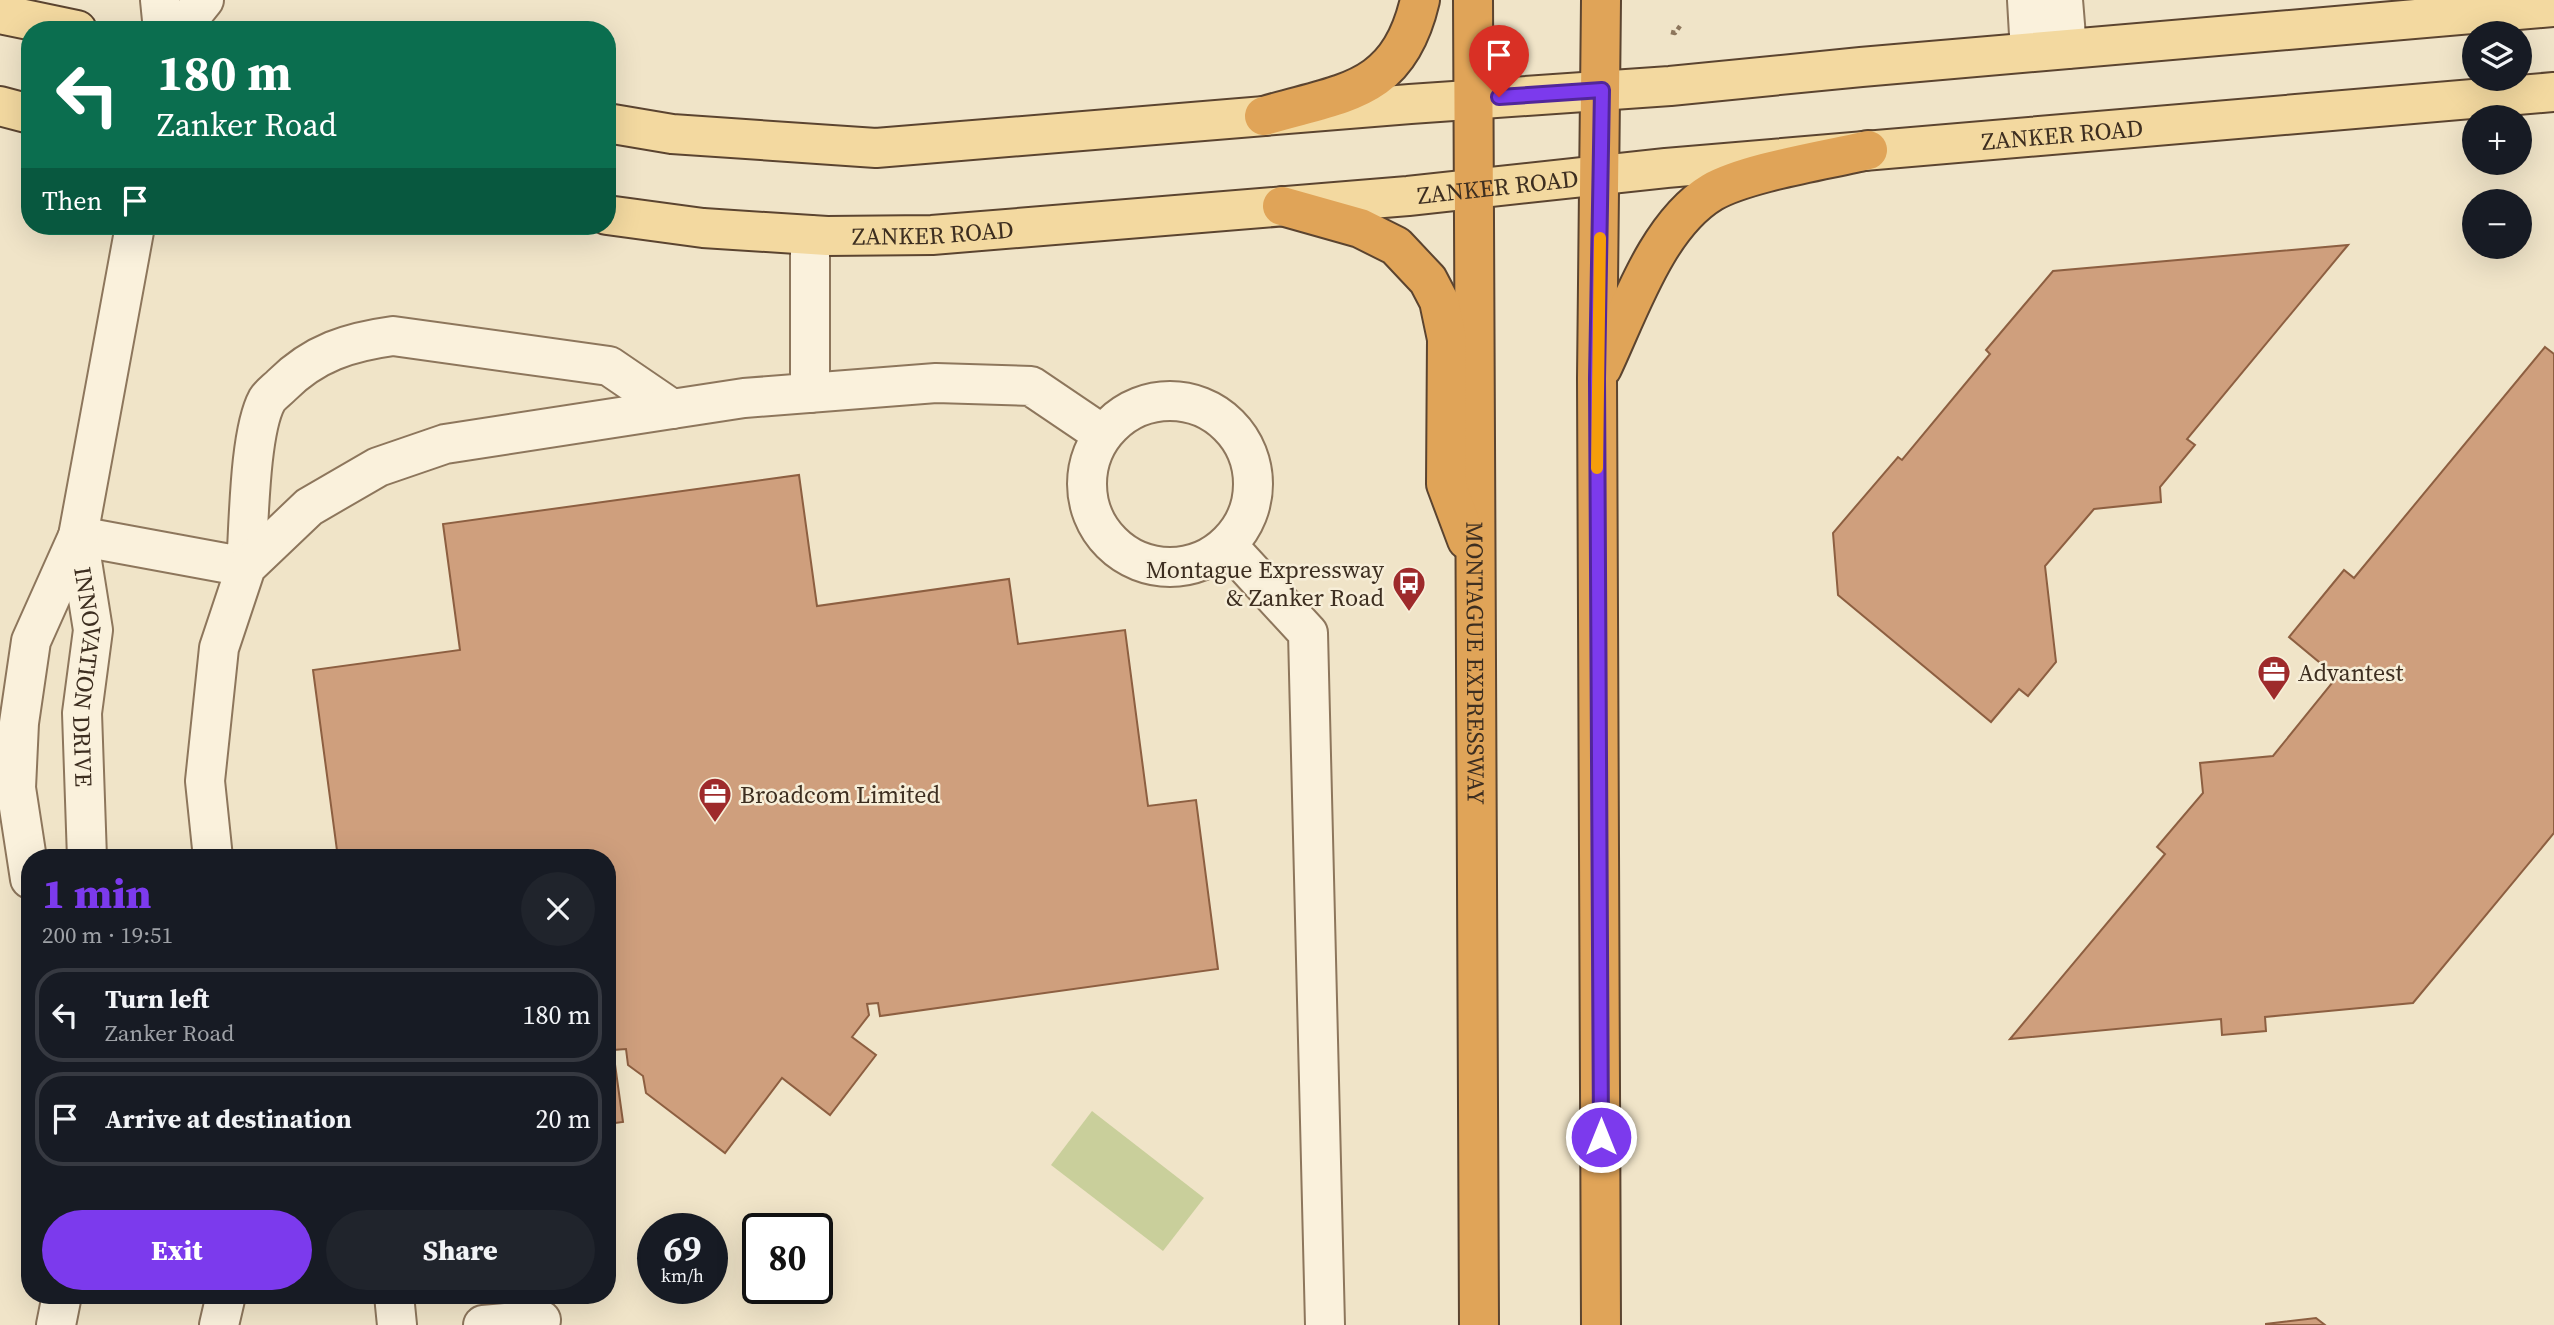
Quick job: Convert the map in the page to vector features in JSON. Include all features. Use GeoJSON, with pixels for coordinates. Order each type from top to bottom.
{"type":"FeatureCollection","features":[{"type":"Feature","properties":{"kind":"highway"},"geometry":{"type":"LineString","coordinates":[[1264,116],[1361,87],[1377,78],[1399,56],[1414,24],[1420,0]]}},
{"type":"Feature","properties":{"kind":"highway","name":"MONTAGUE EXPRESSWAY"},"geometry":{"type":"LineString","coordinates":[[1473,0],[1479,1325]]}},
{"type":"Feature","properties":{"kind":"highway"},"geometry":{"type":"LineString","coordinates":[[1601,0],[1597,379],[1601,1325]]}},
{"type":"Feature","properties":{"kind":"highway"},"geometry":{"type":"LineString","coordinates":[[1597,379],[1659,251],[1683,214],[1713,192],[1736,182],[1868,150]]}},
{"type":"Feature","properties":{"kind":"highway"},"geometry":{"type":"LineString","coordinates":[[1282,206],[1360,228],[1396,246],[1428,280],[1439,301],[1447,339],[1446,484],[1476,566]]}},
{"type":"Feature","properties":{"kind":"main road"},"geometry":{"type":"LineString","coordinates":[[616,125],[672,134],[876,148],[1602,90],[2554,7]]}},
{"type":"Feature","properties":{"kind":"main road"},"geometry":{"type":"LineString","coordinates":[[0,14],[34,21]]}},
{"type":"Feature","properties":{"kind":"main road","name":"ZANKER ROAD"},"geometry":{"type":"LineString","coordinates":[[616,216],[703,228],[810,235],[932,235],[1282,206],[1868,150],[2554,92]]}},
{"type":"Feature","properties":{"kind":"main road"},"geometry":{"type":"LineString","coordinates":[[0,106],[21,112]]}},
{"type":"Feature","properties":{"kind":"street"},"geometry":{"type":"LineString","coordinates":[[160,0],[162,21]]}},
{"type":"Feature","properties":{"kind":"street"},"geometry":{"type":"LineString","coordinates":[[188,21],[205,0]]}},
{"type":"Feature","properties":{"kind":"street"},"geometry":{"type":"LineString","coordinates":[[2026,0],[2049,51]]}},
{"type":"Feature","properties":{"kind":"street"},"geometry":{"type":"LineString","coordinates":[[2049,51],[2063,0]]}},
{"type":"Feature","properties":{"kind":"street","name":"INNOVATION DRIVE"},"geometry":{"type":"LineString","coordinates":[[25,849],[16,788],[31,641],[78,536],[133,235]]}},
{"type":"Feature","properties":{"kind":"street"},"geometry":{"type":"LineString","coordinates":[[810,235],[810,393]]}},
{"type":"Feature","properties":{"kind":"street"},"geometry":{"type":"LineString","coordinates":[[212,849],[205,781],[219,648],[246,566],[255,445],[267,400],[296,370],[331,349],[361,340],[393,336],[609,366],[672,409]]}},
{"type":"Feature","properties":{"kind":"street"},"geometry":{"type":"LineString","coordinates":[[246,566],[309,508],[378,467],[445,444],[672,409],[810,393],[936,383],[1031,386],[1102,434]]}},
{"type":"Feature","properties":{"kind":"street"},"geometry":{"type":"LineString","coordinates":[[1156,401],[1188,402],[1217,414],[1240,438],[1251,465],[1253,494],[1245,522],[1228,546],[1196,565],[1159,568],[1125,556],[1098,530],[1086,496],[1087,463],[1102,434],[1125,412],[1156,401]]}},
{"type":"Feature","properties":{"kind":"street"},"geometry":{"type":"LineString","coordinates":[[78,536],[246,566]]}},
{"type":"Feature","properties":{"kind":"street","name":"INNOVATION DRIVE"},"geometry":{"type":"LineString","coordinates":[[78,536],[93,630],[82,713],[87,849]]}},
{"type":"Feature","properties":{"kind":"street"},"geometry":{"type":"LineString","coordinates":[[1228,546],[1308,633],[1315,1324]]}},
{"type":"Feature","properties":{"kind":"street"},"geometry":{"type":"LineString","coordinates":[[56,1325],[60,1304]]}},
{"type":"Feature","properties":{"kind":"street"},"geometry":{"type":"LineString","coordinates":[[219,1325],[224,1304]]}},
{"type":"Feature","properties":{"kind":"street"},"geometry":{"type":"LineString","coordinates":[[395,1304],[397,1325]]}},
{"type":"Feature","properties":{"kind":"street"},"geometry":{"type":"LineString","coordinates":[[482,1325],[541,1320]]}},
{"type":"Feature","properties":{"kind":"path"},"geometry":{"type":"LineString","coordinates":[[1671,32],[1675,33],[1680,26]]}},
{"type":"Feature","properties":{"kind":"green space"},"geometry":{"type":"Polygon","coordinates":[[[1092,1111],[1204,1198],[1163,1251],[1051,1165],[1092,1111]]]}},
{"type":"Feature","properties":{"kind":"building"},"geometry":{"type":"Polygon","coordinates":[[[2348,245],[2187,439],[2195,445],[2160,487],[2161,502],[2094,509],[2045,566],[2056,662],[2028,696],[2019,689],[1991,722],[1838,595],[1833,533],[1898,457],[1902,460],[1990,354],[1986,350],[2053,271],[2348,245]]]}},
{"type":"Feature","properties":{"kind":"building"},"geometry":{"type":"Polygon","coordinates":[[[2545,347],[2554,354],[2554,833],[2413,1003],[2265,1017],[2266,1031],[2222,1035],[2221,1019],[2010,1039],[2165,854],[2157,847],[2203,793],[2200,763],[2273,756],[2337,677],[2289,637],[2344,570],[2354,578],[2545,347]]]}},
{"type":"Feature","properties":{"kind":"building"},"geometry":{"type":"Polygon","coordinates":[[[799,475],[817,606],[1009,579],[1018,644],[1125,630],[1148,806],[1196,800],[1218,969],[880,1016],[878,1003],[867,1004],[869,1015],[852,1037],[876,1055],[830,1115],[782,1078],[725,1153],[646,1093],[643,1076],[628,1065],[626,1049],[616,1050],[616,849],[337,849],[313,670],[460,650],[443,524],[799,475]]]}},
{"type":"Feature","properties":{"kind":"building"},"geometry":{"type":"Polygon","coordinates":[[[616,1072],[623,1122],[616,1123],[616,1072]]]}},
{"type":"Feature","properties":{"kind":"building"},"geometry":{"type":"Polygon","coordinates":[[[2316,1318],[2325,1325],[2266,1325],[2266,1324],[2316,1318]]]}},
{"type":"Feature","properties":{"kind":"slow traffic"},"geometry":{"type":"LineString","coordinates":[[1597,468],[1600,238]]}},
{"type":"Feature","properties":{"kind":"place","name":"Montague Expressway & Zanker Road"},"geometry":{"type":"Point","coordinates":[1409,613]}},
{"type":"Feature","properties":{"kind":"place","name":"Advantest"},"geometry":{"type":"Point","coordinates":[2274,702]}},
{"type":"Feature","properties":{"kind":"place","name":"Broadcom Limited"},"geometry":{"type":"Point","coordinates":[715,824]}},
{"type":"Feature","properties":{"kind":"route"},"geometry":{"type":"LineString","coordinates":[[1499,97],[1602,90],[1597,379],[1601,1137]]}}]}
